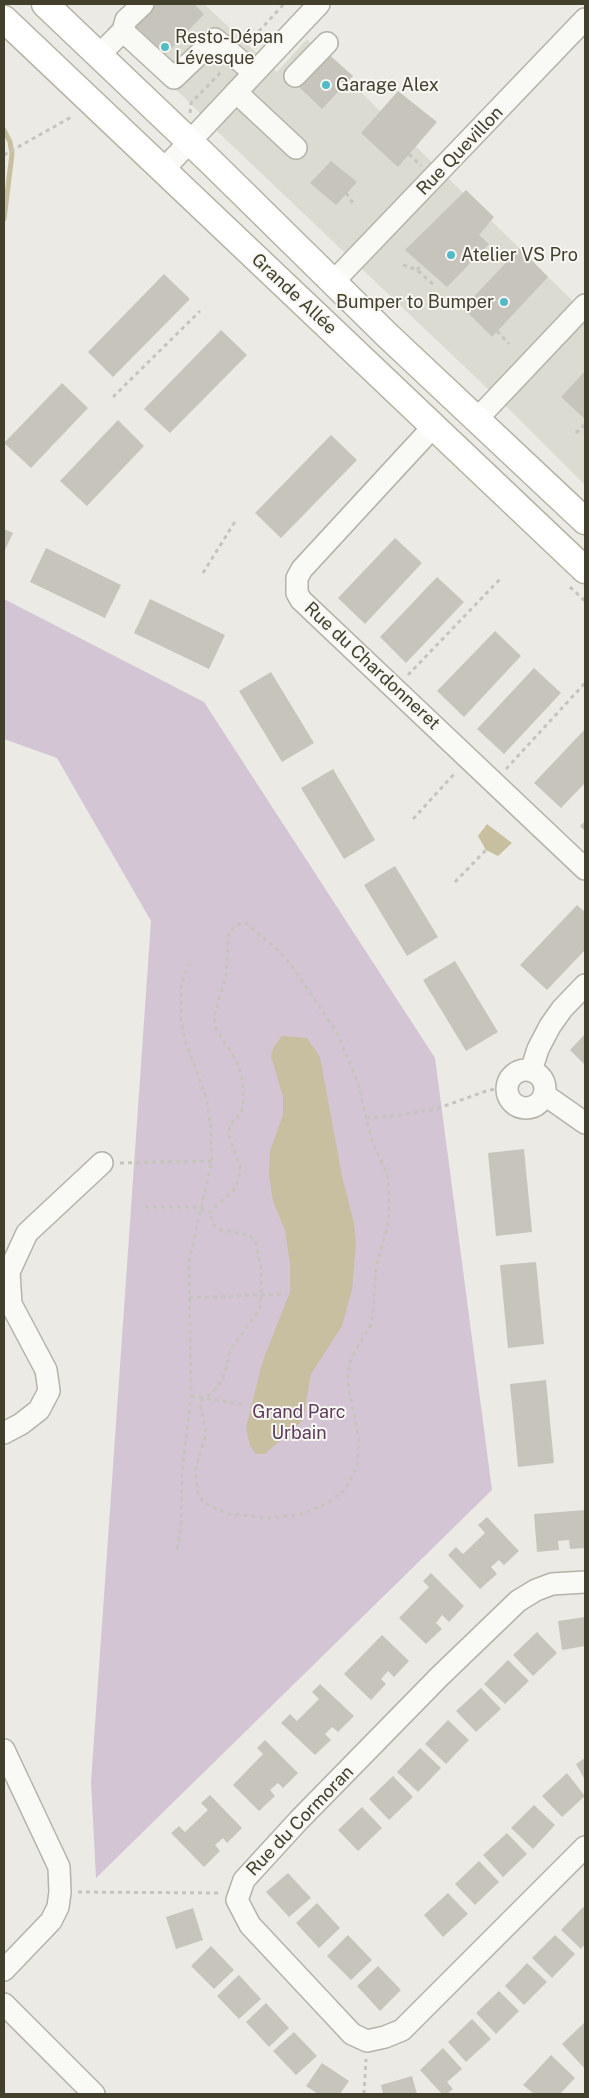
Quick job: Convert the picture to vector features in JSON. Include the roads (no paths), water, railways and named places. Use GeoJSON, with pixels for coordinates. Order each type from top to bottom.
{"type":"FeatureCollection","features":[{"type":"Feature","properties":{"kind":"main road","name":"Grande Allée"},"geometry":{"type":"LineString","coordinates":[[45,4],[585,521]]}},
{"type":"Feature","properties":{"kind":"main road","name":"Grande Allée"},"geometry":{"type":"LineString","coordinates":[[4,18],[585,570]]}},
{"type":"Feature","properties":{"kind":"street"},"geometry":{"type":"LineString","coordinates":[[98,55],[123,31],[126,20],[143,4]]}},
{"type":"Feature","properties":{"kind":"street"},"geometry":{"type":"LineString","coordinates":[[163,170],[319,4]]}},
{"type":"Feature","properties":{"kind":"street","name":"Rue Quevillon"},"geometry":{"type":"LineString","coordinates":[[334,282],[585,19]]}},
{"type":"Feature","properties":{"kind":"street"},"geometry":{"type":"LineString","coordinates":[[123,31],[174,78],[215,38],[254,73]]}},
{"type":"Feature","properties":{"kind":"street"},"geometry":{"type":"LineString","coordinates":[[287,38],[311,60]]}},
{"type":"Feature","properties":{"kind":"street"},"geometry":{"type":"LineString","coordinates":[[236,92],[296,148]]}},
{"type":"Feature","properties":{"kind":"street"},"geometry":{"type":"LineString","coordinates":[[477,419],[585,305]]}},
{"type":"Feature","properties":{"kind":"street","name":"Rue du Chardonneret"},"geometry":{"type":"LineString","coordinates":[[433,427],[302,569],[296,583],[301,600],[585,869]]}},
{"type":"Feature","properties":{"kind":"street"},"geometry":{"type":"LineString","coordinates":[[531,1071],[538,1049],[550,1026],[585,985]]}},
{"type":"Feature","properties":{"kind":"street"},"geometry":{"type":"LineString","coordinates":[[524,1070],[531,1071],[543,1080],[545,1094],[536,1106],[521,1108],[509,1098],[507,1088],[514,1074],[524,1070]]}},
{"type":"Feature","properties":{"kind":"street"},"geometry":{"type":"LineString","coordinates":[[545,1094],[585,1123]]}},
{"type":"Feature","properties":{"kind":"street"},"geometry":{"type":"LineString","coordinates":[[4,1433],[21,1424],[39,1410],[48,1391],[46,1370],[11,1304],[8,1272],[27,1232],[102,1163]]}},
{"type":"Feature","properties":{"kind":"street","name":"Rue du Cormoran"},"geometry":{"type":"LineString","coordinates":[[585,1582],[552,1584],[536,1590],[518,1601],[440,1676],[299,1820],[244,1880],[237,1900],[250,1925],[352,2034],[367,2041],[385,2037],[402,2030],[585,1847]]}},
{"type":"Feature","properties":{"kind":"street"},"geometry":{"type":"LineString","coordinates":[[4,1750],[59,1867],[60,1892],[58,1907],[50,1921],[4,1970]]}},
{"type":"Feature","properties":{"kind":"street"},"geometry":{"type":"LineString","coordinates":[[4,2004],[94,2094]]}},
{"type":"Feature","properties":{"kind":"waterway"},"geometry":{"type":"LineString","coordinates":[[4,130],[10,142],[12,154],[4,219]]}},
{"type":"Feature","properties":{"kind":"place","name":"Resto-Dépan Lévesque"},"geometry":{"type":"Point","coordinates":[165,47]}},
{"type":"Feature","properties":{"kind":"place","name":"Garage Alex"},"geometry":{"type":"Point","coordinates":[326,85]}},
{"type":"Feature","properties":{"kind":"place","name":"Atelier VS Pro"},"geometry":{"type":"Point","coordinates":[451,255]}},
{"type":"Feature","properties":{"kind":"place","name":"Bumper to Bumper"},"geometry":{"type":"Point","coordinates":[504,302]}},
{"type":"Feature","properties":{"kind":"park label","name":"Grand Parc Urbain"},"geometry":{"type":"Point","coordinates":[299,1422]}}]}
